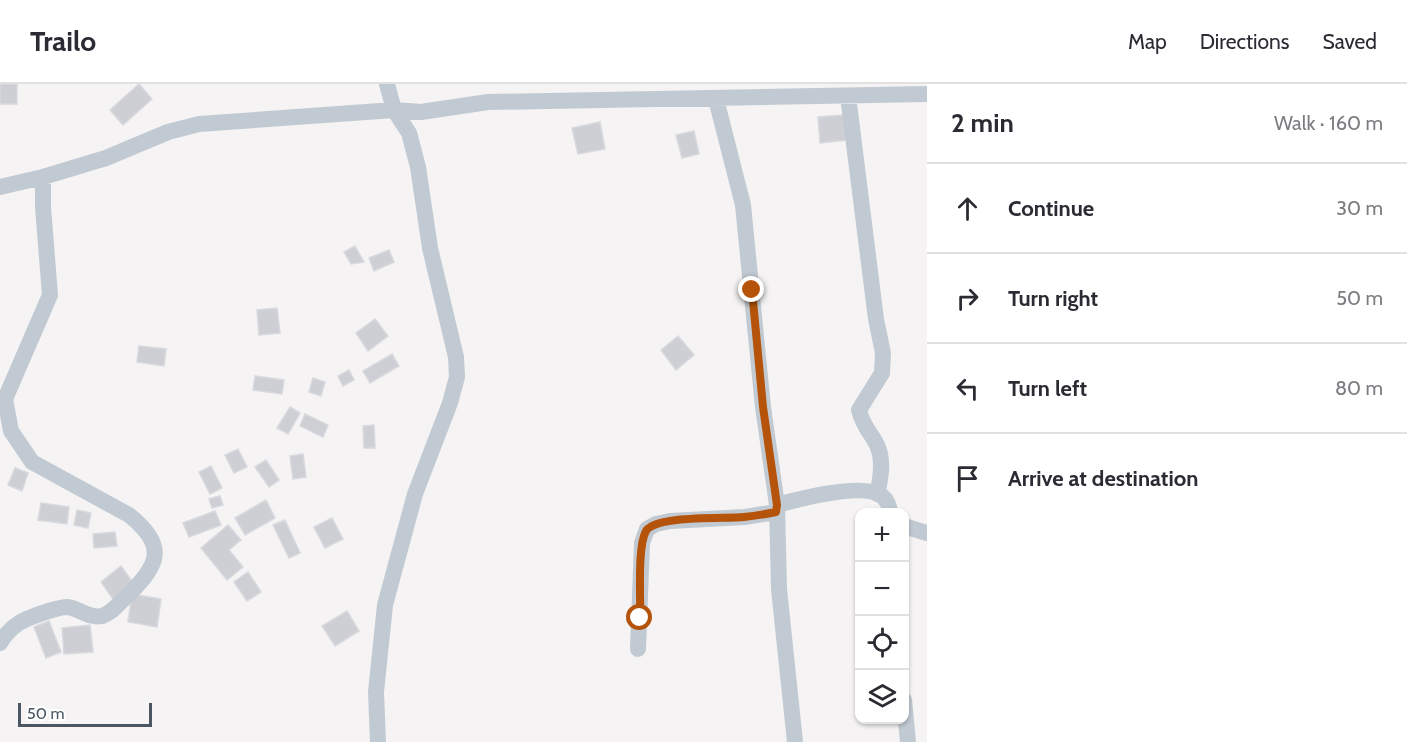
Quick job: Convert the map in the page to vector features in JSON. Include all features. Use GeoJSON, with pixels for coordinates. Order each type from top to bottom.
{"type":"FeatureCollection","features":[{"type":"Feature","properties":{"kind":"street"},"geometry":{"type":"LineString","coordinates":[[378,742],[376,692],[385,604],[415,494],[450,403],[457,377],[456,357],[430,248],[418,167],[409,133],[394,110],[387,84]]}},
{"type":"Feature","properties":{"kind":"street"},"geometry":{"type":"LineString","coordinates":[[0,187],[106,158],[168,132],[199,124],[394,110],[421,112],[488,102],[927,94]]}},
{"type":"Feature","properties":{"kind":"street"},"geometry":{"type":"LineString","coordinates":[[848,96],[876,319],[883,353],[882,373],[859,410],[862,423],[877,445],[880,456],[882,474],[877,494]]}},
{"type":"Feature","properties":{"kind":"street"},"geometry":{"type":"LineString","coordinates":[[716,99],[743,205],[763,407],[777,509],[779,589],[795,742]]}},
{"type":"Feature","properties":{"kind":"street"},"geometry":{"type":"LineString","coordinates":[[0,643],[21,622],[57,609],[65,607],[93,617],[109,613],[139,584],[154,564],[152,537],[143,526],[129,515],[32,462],[11,430],[5,399],[50,295],[43,177]]}},
{"type":"Feature","properties":{"kind":"street"},"geometry":{"type":"LineString","coordinates":[[638,649],[642,543],[647,529],[670,521],[745,517],[835,492],[877,494],[888,502],[889,508]]}},
{"type":"Feature","properties":{"kind":"street"},"geometry":{"type":"LineString","coordinates":[[909,528],[927,533]]}},
{"type":"Feature","properties":{"kind":"street"},"geometry":{"type":"LineString","coordinates":[[906,724],[908,742]]}},
{"type":"Feature","properties":{"kind":"building"},"geometry":{"type":"Polygon","coordinates":[[[0,84],[17,84],[17,104],[0,104],[0,84]]]}},
{"type":"Feature","properties":{"kind":"building"},"geometry":{"type":"Polygon","coordinates":[[[139,84],[152,99],[123,125],[110,110],[139,84]]]}},
{"type":"Feature","properties":{"kind":"building"},"geometry":{"type":"Polygon","coordinates":[[[844,115],[847,140],[820,143],[818,117],[844,115]]]}},
{"type":"Feature","properties":{"kind":"building"},"geometry":{"type":"Polygon","coordinates":[[[600,122],[605,149],[578,154],[572,128],[600,122]]]}},
{"type":"Feature","properties":{"kind":"building"},"geometry":{"type":"Polygon","coordinates":[[[694,131],[699,154],[682,158],[676,135],[694,131]]]}},
{"type":"Feature","properties":{"kind":"building"},"geometry":{"type":"Polygon","coordinates":[[[355,246],[364,262],[351,264],[344,252],[355,246]]]}},
{"type":"Feature","properties":{"kind":"building"},"geometry":{"type":"Polygon","coordinates":[[[389,250],[394,262],[374,271],[369,258],[389,250]]]}},
{"type":"Feature","properties":{"kind":"building"},"geometry":{"type":"Polygon","coordinates":[[[277,308],[280,333],[259,335],[257,310],[277,308]]]}},
{"type":"Feature","properties":{"kind":"building"},"geometry":{"type":"Polygon","coordinates":[[[375,319],[388,336],[368,351],[356,333],[375,319]]]}},
{"type":"Feature","properties":{"kind":"building"},"geometry":{"type":"Polygon","coordinates":[[[678,336],[694,355],[676,370],[661,350],[678,336]]]}},
{"type":"Feature","properties":{"kind":"building"},"geometry":{"type":"Polygon","coordinates":[[[139,346],[166,349],[164,366],[137,362],[139,346]]]}},
{"type":"Feature","properties":{"kind":"building"},"geometry":{"type":"Polygon","coordinates":[[[392,354],[399,366],[370,383],[363,371],[392,354]]]}},
{"type":"Feature","properties":{"kind":"building"},"geometry":{"type":"Polygon","coordinates":[[[349,370],[354,380],[343,386],[338,376],[349,370]]]}},
{"type":"Feature","properties":{"kind":"building"},"geometry":{"type":"Polygon","coordinates":[[[255,376],[284,380],[282,394],[253,390],[255,376]]]}},
{"type":"Feature","properties":{"kind":"building"},"geometry":{"type":"Polygon","coordinates":[[[313,378],[325,382],[321,396],[309,392],[313,378]]]}},
{"type":"Feature","properties":{"kind":"building"},"geometry":{"type":"Polygon","coordinates":[[[290,407],[300,413],[288,434],[277,428],[290,407]]]}},
{"type":"Feature","properties":{"kind":"building"},"geometry":{"type":"Polygon","coordinates":[[[305,414],[328,425],[323,437],[300,426],[305,414]]]}},
{"type":"Feature","properties":{"kind":"building"},"geometry":{"type":"Polygon","coordinates":[[[374,425],[375,448],[364,448],[363,426],[374,425]]]}},
{"type":"Feature","properties":{"kind":"building"},"geometry":{"type":"Polygon","coordinates":[[[238,449],[247,467],[234,473],[225,455],[238,449]]]}},
{"type":"Feature","properties":{"kind":"building"},"geometry":{"type":"Polygon","coordinates":[[[303,454],[306,477],[293,479],[290,456],[303,454]]]}},
{"type":"Feature","properties":{"kind":"building"},"geometry":{"type":"Polygon","coordinates":[[[266,460],[279,480],[269,487],[255,467],[266,460]]]}},
{"type":"Feature","properties":{"kind":"building"},"geometry":{"type":"Polygon","coordinates":[[[211,466],[222,488],[210,494],[199,472],[211,466]]]}},
{"type":"Feature","properties":{"kind":"building"},"geometry":{"type":"Polygon","coordinates":[[[15,468],[28,473],[22,491],[8,485],[15,468]]]}},
{"type":"Feature","properties":{"kind":"building"},"geometry":{"type":"Polygon","coordinates":[[[220,496],[223,505],[212,508],[209,499],[220,496]]]}},
{"type":"Feature","properties":{"kind":"building"},"geometry":{"type":"Polygon","coordinates":[[[266,500],[275,518],[245,535],[235,518],[266,500]]]}},
{"type":"Feature","properties":{"kind":"building"},"geometry":{"type":"Polygon","coordinates":[[[41,503],[69,507],[67,524],[38,520],[41,503]]]}},
{"type":"Feature","properties":{"kind":"building"},"geometry":{"type":"Polygon","coordinates":[[[77,510],[91,513],[88,528],[74,525],[77,510]]]}},
{"type":"Feature","properties":{"kind":"building"},"geometry":{"type":"Polygon","coordinates":[[[215,511],[221,525],[189,537],[183,523],[215,511]]]}},
{"type":"Feature","properties":{"kind":"building"},"geometry":{"type":"Polygon","coordinates":[[[332,518],[343,539],[325,548],[314,527],[332,518]]]}},
{"type":"Feature","properties":{"kind":"building"},"geometry":{"type":"Polygon","coordinates":[[[285,520],[300,553],[289,558],[273,525],[285,520]]]}},
{"type":"Feature","properties":{"kind":"building"},"geometry":{"type":"Polygon","coordinates":[[[228,525],[241,540],[229,550],[243,567],[227,580],[201,548],[228,525]]]}},
{"type":"Feature","properties":{"kind":"building"},"geometry":{"type":"Polygon","coordinates":[[[115,532],[117,546],[94,548],[93,534],[115,532]]]}},
{"type":"Feature","properties":{"kind":"building"},"geometry":{"type":"Polygon","coordinates":[[[121,566],[134,584],[113,599],[101,582],[121,566]]]}},
{"type":"Feature","properties":{"kind":"building"},"geometry":{"type":"Polygon","coordinates":[[[248,572],[261,592],[247,601],[234,582],[248,572]]]}},
{"type":"Feature","properties":{"kind":"building"},"geometry":{"type":"Polygon","coordinates":[[[132,594],[161,599],[157,627],[128,622],[132,594]]]}},
{"type":"Feature","properties":{"kind":"building"},"geometry":{"type":"Polygon","coordinates":[[[347,611],[359,631],[335,646],[322,626],[347,611]]]}},
{"type":"Feature","properties":{"kind":"building"},"geometry":{"type":"Polygon","coordinates":[[[49,621],[61,652],[46,658],[34,627],[49,621]]]}},
{"type":"Feature","properties":{"kind":"building"},"geometry":{"type":"Polygon","coordinates":[[[90,625],[93,652],[64,654],[62,628],[90,625]]]}},
{"type":"Feature","properties":{"kind":"route"},"geometry":{"type":"LineString","coordinates":[[640,618],[642,543],[647,529],[670,521],[745,517],[776,512],[752,290]]}}]}
